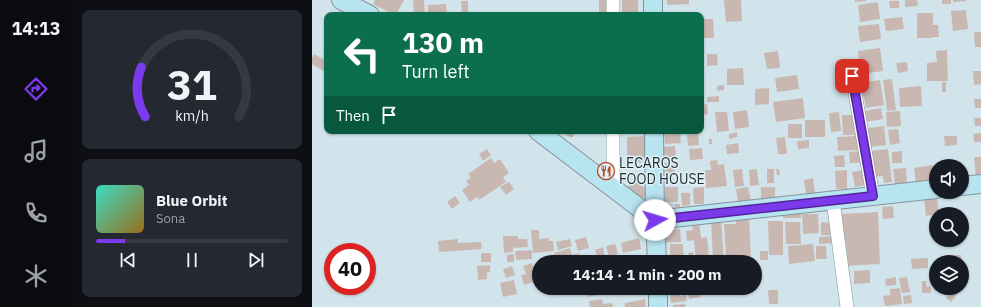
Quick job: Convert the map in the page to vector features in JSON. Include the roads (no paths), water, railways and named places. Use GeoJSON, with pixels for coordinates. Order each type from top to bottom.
{"type":"FeatureCollection","features":[{"type":"Feature","properties":{"kind":"street"},"geometry":{"type":"LineString","coordinates":[[341,0],[364,12]]}},
{"type":"Feature","properties":{"kind":"street"},"geometry":{"type":"LineString","coordinates":[[613,0],[613,12]]}},
{"type":"Feature","properties":{"kind":"street"},"geometry":{"type":"LineString","coordinates":[[653,0],[653,12]]}},
{"type":"Feature","properties":{"kind":"street"},"geometry":{"type":"LineString","coordinates":[[852,76],[873,196]]}},
{"type":"Feature","properties":{"kind":"street"},"geometry":{"type":"LineString","coordinates":[[542,134],[655,220],[929,190]]}},
{"type":"Feature","properties":{"kind":"street"},"geometry":{"type":"LineString","coordinates":[[612,188],[613,134]]}},
{"type":"Feature","properties":{"kind":"street"},"geometry":{"type":"LineString","coordinates":[[654,134],[657,255]]}},
{"type":"Feature","properties":{"kind":"street"},"geometry":{"type":"LineString","coordinates":[[969,185],[981,184]]}},
{"type":"Feature","properties":{"kind":"street"},"geometry":{"type":"LineString","coordinates":[[833,200],[847,307]]}},
{"type":"Feature","properties":{"kind":"street"},"geometry":{"type":"LineString","coordinates":[[658,295],[658,307]]}},
{"type":"Feature","properties":{"kind":"place","name":"LECAROS FOOD HOUSE"},"geometry":{"type":"Point","coordinates":[606,171]}}]}
